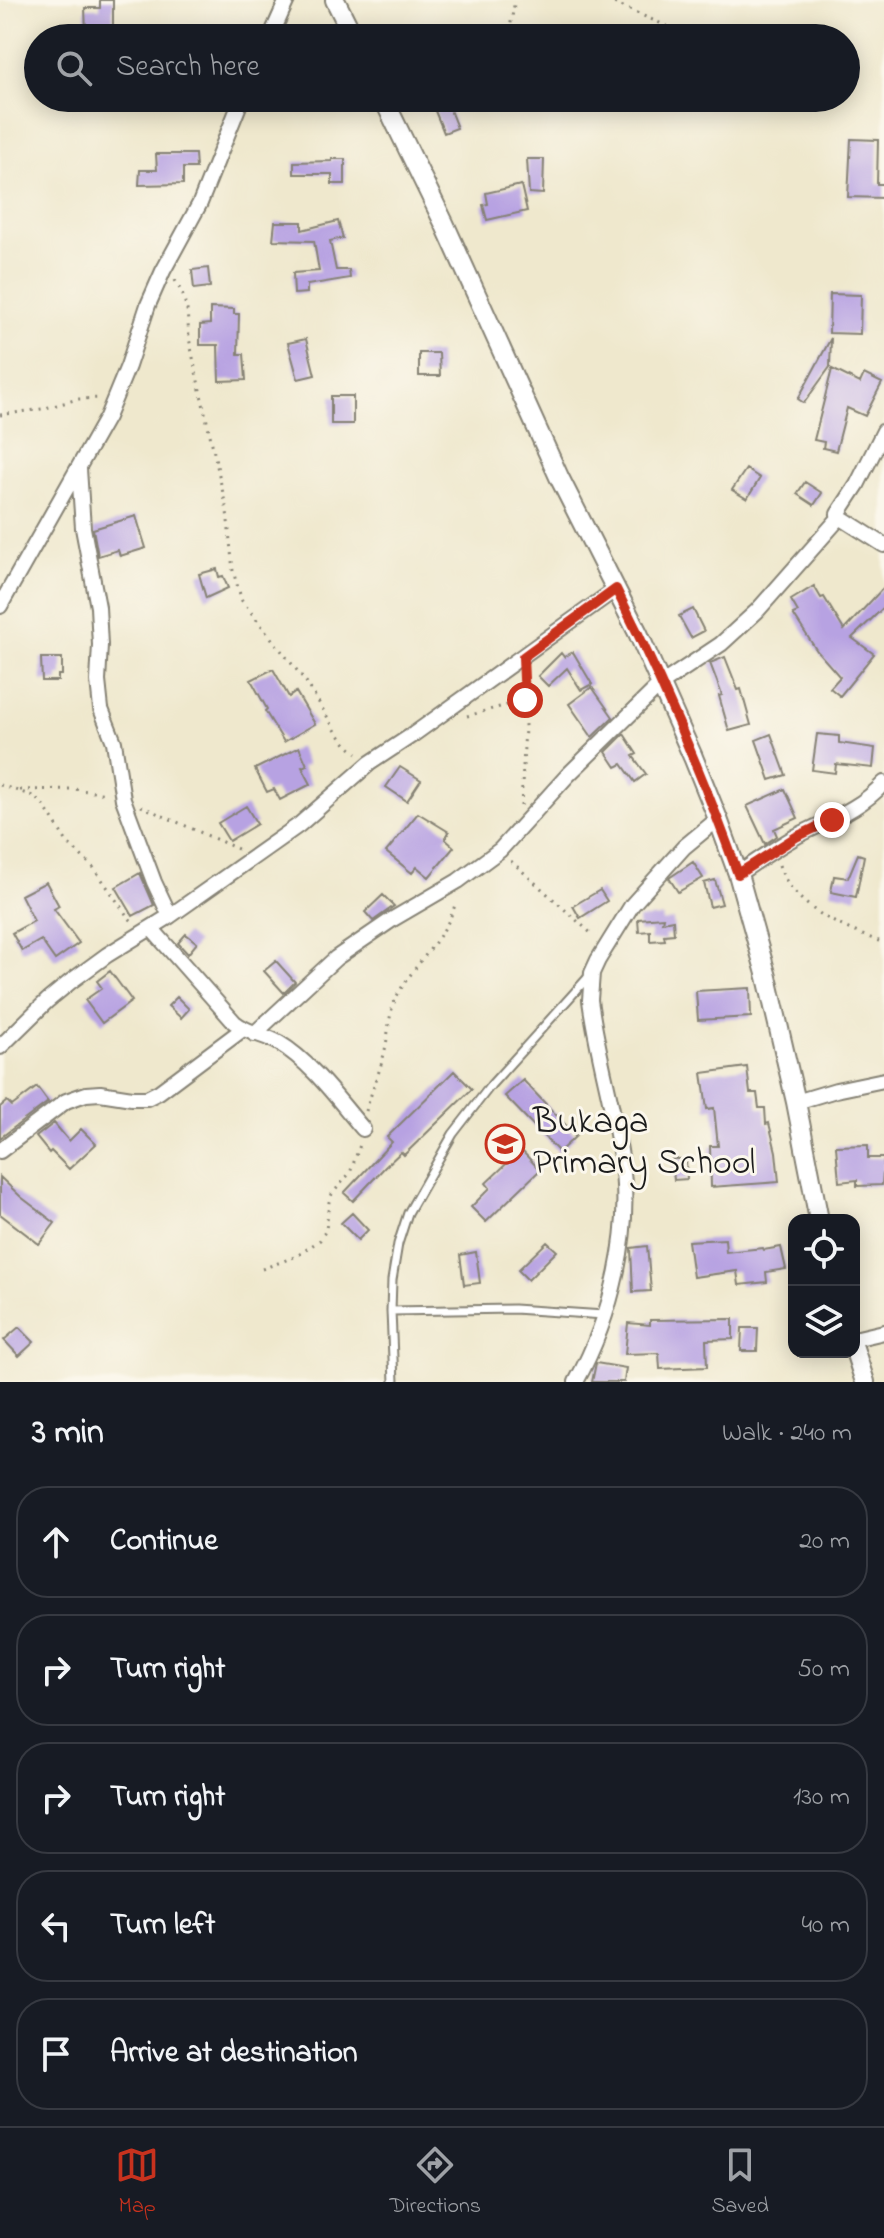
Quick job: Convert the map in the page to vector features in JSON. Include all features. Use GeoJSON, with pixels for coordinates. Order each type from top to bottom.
{"type":"FeatureCollection","features":[{"type":"Feature","properties":{"kind":"street"},"geometry":{"type":"LineString","coordinates":[[276,24],[287,0]]}},
{"type":"Feature","properties":{"kind":"street"},"geometry":{"type":"LineString","coordinates":[[335,0],[347,24]]}},
{"type":"Feature","properties":{"kind":"street"},"geometry":{"type":"LineString","coordinates":[[0,606],[116,397],[148,305],[200,203],[236,112]]}},
{"type":"Feature","properties":{"kind":"street"},"geometry":{"type":"LineString","coordinates":[[390,112],[444,223],[553,464],[661,684],[718,819],[738,874],[767,977],[818,1214]]}},
{"type":"Feature","properties":{"kind":"street"},"geometry":{"type":"LineString","coordinates":[[0,1151],[66,1101],[76,1097],[100,1093],[141,1099],[159,1092],[248,1032],[336,958],[393,919],[458,881],[500,850],[594,749],[661,684],[721,644],[757,611],[840,517],[838,514],[857,485],[884,431]]}},
{"type":"Feature","properties":{"kind":"street"},"geometry":{"type":"LineString","coordinates":[[79,468],[83,528],[99,615],[98,694],[101,709],[114,742],[123,799],[170,916]]}},
{"type":"Feature","properties":{"kind":"street"},"geometry":{"type":"LineString","coordinates":[[840,517],[884,545]]}},
{"type":"Feature","properties":{"kind":"street"},"geometry":{"type":"LineString","coordinates":[[0,1047],[70,982],[256,856],[299,825],[370,763],[616,589]]}},
{"type":"Feature","properties":{"kind":"street"},"geometry":{"type":"LineString","coordinates":[[738,874],[796,837],[853,809],[884,783]]}},
{"type":"Feature","properties":{"kind":"street"},"geometry":{"type":"LineString","coordinates":[[576,1382],[605,1315],[624,1214],[623,1174],[613,1109],[592,1020],[592,973],[632,905],[659,872],[718,819]]}},
{"type":"Feature","properties":{"kind":"street"},"geometry":{"type":"LineString","coordinates":[[151,928],[196,981],[248,1032],[279,1043],[293,1054],[363,1129]]}},
{"type":"Feature","properties":{"kind":"street"},"geometry":{"type":"LineString","coordinates":[[796,1102],[884,1080]]}},
{"type":"Feature","properties":{"kind":"street"},"geometry":{"type":"LineString","coordinates":[[860,1338],[884,1332]]}},
{"type":"Feature","properties":{"kind":"street"},"geometry":{"type":"LineString","coordinates":[[857,1358],[865,1382]]}},
{"type":"Feature","properties":{"kind":"lane"},"geometry":{"type":"LineString","coordinates":[[394,1382],[392,1280],[398,1244],[408,1213],[453,1134],[491,1085],[592,973]]}},
{"type":"Feature","properties":{"kind":"lane"},"geometry":{"type":"LineString","coordinates":[[391,1311],[514,1309],[605,1315]]}},
{"type":"Feature","properties":{"kind":"path"},"geometry":{"type":"LineString","coordinates":[[511,24],[515,0]]}},
{"type":"Feature","properties":{"kind":"path"},"geometry":{"type":"LineString","coordinates":[[607,0],[662,24]]}},
{"type":"Feature","properties":{"kind":"path"},"geometry":{"type":"LineString","coordinates":[[163,271],[176,281],[187,309],[189,338],[227,511],[233,571],[242,601],[307,683],[337,733],[370,763]]}},
{"type":"Feature","properties":{"kind":"path"},"geometry":{"type":"LineString","coordinates":[[0,415],[42,409],[78,399],[116,397]]}},
{"type":"Feature","properties":{"kind":"path"},"geometry":{"type":"LineString","coordinates":[[518,829],[524,761],[523,657]]}},
{"type":"Feature","properties":{"kind":"path"},"geometry":{"type":"LineString","coordinates":[[463,717],[525,700]]}},
{"type":"Feature","properties":{"kind":"path"},"geometry":{"type":"LineString","coordinates":[[0,785],[33,796],[44,806],[67,842],[94,868],[128,917],[151,928]]}},
{"type":"Feature","properties":{"kind":"path"},"geometry":{"type":"LineString","coordinates":[[20,790],[74,789],[123,799],[256,856]]}},
{"type":"Feature","properties":{"kind":"path"},"geometry":{"type":"LineString","coordinates":[[500,850],[606,946]]}},
{"type":"Feature","properties":{"kind":"path"},"geometry":{"type":"LineString","coordinates":[[774,850],[784,880],[800,900],[839,923],[884,943]]}},
{"type":"Feature","properties":{"kind":"path"},"geometry":{"type":"LineString","coordinates":[[262,1269],[297,1256],[320,1240],[326,1230],[332,1194],[350,1173],[359,1151],[365,1115],[395,1001],[406,979],[449,921],[456,904],[458,881]]}},
{"type":"Feature","properties":{"kind":"building"},"geometry":{"type":"Polygon","coordinates":[[[100,0],[113,0],[113,24],[86,24],[85,8],[100,8],[100,0]]]}},
{"type":"Feature","properties":{"kind":"building"},"geometry":{"type":"Polygon","coordinates":[[[435,112],[451,112],[457,128],[444,133],[435,112]]]}},
{"type":"Feature","properties":{"kind":"building"},"geometry":{"type":"Polygon","coordinates":[[[851,139],[878,140],[877,184],[884,184],[884,198],[848,197],[851,139]]]}},
{"type":"Feature","properties":{"kind":"building"},"geometry":{"type":"Polygon","coordinates":[[[156,154],[195,154],[196,168],[183,168],[183,184],[139,185],[140,170],[157,170],[156,154]]]}},
{"type":"Feature","properties":{"kind":"building"},"geometry":{"type":"Polygon","coordinates":[[[345,159],[345,184],[332,184],[332,174],[294,174],[294,162],[345,159]]]}},
{"type":"Feature","properties":{"kind":"building"},"geometry":{"type":"Polygon","coordinates":[[[527,159],[544,159],[543,194],[529,193],[527,159]]]}},
{"type":"Feature","properties":{"kind":"building"},"geometry":{"type":"Polygon","coordinates":[[[521,185],[527,211],[487,220],[483,205],[488,204],[486,193],[521,185]]]}},
{"type":"Feature","properties":{"kind":"building"},"geometry":{"type":"Polygon","coordinates":[[[338,221],[343,238],[330,241],[336,270],[349,270],[350,278],[307,285],[307,293],[294,294],[293,273],[319,271],[314,241],[273,240],[275,222],[302,222],[302,230],[338,221]]]}},
{"type":"Feature","properties":{"kind":"building"},"geometry":{"type":"Polygon","coordinates":[[[208,268],[210,287],[194,289],[192,270],[208,268]]]}},
{"type":"Feature","properties":{"kind":"building"},"geometry":{"type":"Polygon","coordinates":[[[830,294],[861,295],[860,334],[829,333],[830,294]]]}},
{"type":"Feature","properties":{"kind":"building"},"geometry":{"type":"Polygon","coordinates":[[[210,308],[234,309],[234,314],[239,314],[238,354],[244,354],[246,380],[219,381],[218,345],[200,345],[200,325],[210,324],[210,308]]]}},
{"type":"Feature","properties":{"kind":"building"},"geometry":{"type":"Polygon","coordinates":[[[831,338],[830,367],[804,403],[798,399],[831,338]]]}},
{"type":"Feature","properties":{"kind":"building"},"geometry":{"type":"Polygon","coordinates":[[[306,339],[315,375],[298,379],[288,343],[306,339]]]}},
{"type":"Feature","properties":{"kind":"building"},"geometry":{"type":"Polygon","coordinates":[[[419,353],[439,353],[440,376],[419,376],[419,353]]]}},
{"type":"Feature","properties":{"kind":"building"},"geometry":{"type":"Polygon","coordinates":[[[832,369],[860,383],[864,374],[882,383],[865,416],[847,408],[836,451],[823,448],[824,442],[814,440],[832,369]]]}},
{"type":"Feature","properties":{"kind":"building"},"geometry":{"type":"Polygon","coordinates":[[[331,396],[353,396],[353,424],[331,424],[331,396]]]}},
{"type":"Feature","properties":{"kind":"building"},"geometry":{"type":"Polygon","coordinates":[[[746,469],[760,478],[747,499],[732,490],[746,469]]]}},
{"type":"Feature","properties":{"kind":"building"},"geometry":{"type":"Polygon","coordinates":[[[805,482],[822,493],[814,505],[797,494],[805,482]]]}},
{"type":"Feature","properties":{"kind":"building"},"geometry":{"type":"Polygon","coordinates":[[[136,516],[146,548],[120,556],[118,550],[98,556],[93,529],[136,516]]]}},
{"type":"Feature","properties":{"kind":"building"},"geometry":{"type":"Polygon","coordinates":[[[217,569],[228,588],[206,598],[199,574],[217,569]]]}},
{"type":"Feature","properties":{"kind":"building"},"geometry":{"type":"Polygon","coordinates":[[[814,586],[844,630],[884,587],[884,607],[852,638],[874,654],[840,696],[830,688],[840,677],[817,651],[793,614],[798,612],[791,600],[814,586]]]}},
{"type":"Feature","properties":{"kind":"building"},"geometry":{"type":"Polygon","coordinates":[[[693,609],[704,631],[691,638],[679,616],[693,609]]]}},
{"type":"Feature","properties":{"kind":"building"},"geometry":{"type":"Polygon","coordinates":[[[573,652],[592,684],[581,690],[567,668],[548,686],[538,676],[561,653],[564,657],[573,652]]]}},
{"type":"Feature","properties":{"kind":"building"},"geometry":{"type":"Polygon","coordinates":[[[725,657],[738,690],[741,689],[751,725],[729,731],[719,696],[722,695],[710,663],[725,657]]]}},
{"type":"Feature","properties":{"kind":"building"},"geometry":{"type":"Polygon","coordinates":[[[41,658],[62,658],[62,675],[58,675],[58,681],[42,681],[41,658]]]}},
{"type":"Feature","properties":{"kind":"building"},"geometry":{"type":"Polygon","coordinates":[[[273,669],[289,697],[296,692],[315,724],[284,742],[251,680],[273,669]]]}},
{"type":"Feature","properties":{"kind":"building"},"geometry":{"type":"Polygon","coordinates":[[[592,687],[613,717],[592,737],[569,704],[592,687]]]}},
{"type":"Feature","properties":{"kind":"building"},"geometry":{"type":"Polygon","coordinates":[[[624,734],[637,754],[633,756],[646,774],[635,782],[622,764],[616,767],[606,752],[624,734]]]}},
{"type":"Feature","properties":{"kind":"building"},"geometry":{"type":"Polygon","coordinates":[[[771,734],[786,775],[770,780],[756,740],[771,734]]]}},
{"type":"Feature","properties":{"kind":"building"},"geometry":{"type":"Polygon","coordinates":[[[817,734],[839,736],[839,743],[875,748],[873,768],[836,764],[835,773],[812,770],[817,734]]]}},
{"type":"Feature","properties":{"kind":"building"},"geometry":{"type":"Polygon","coordinates":[[[299,747],[307,765],[302,767],[311,784],[280,800],[274,789],[267,792],[255,769],[299,747]]]}},
{"type":"Feature","properties":{"kind":"building"},"geometry":{"type":"Polygon","coordinates":[[[400,767],[421,780],[407,801],[386,787],[400,767]]]}},
{"type":"Feature","properties":{"kind":"building"},"geometry":{"type":"Polygon","coordinates":[[[785,789],[798,818],[774,829],[777,836],[765,844],[747,806],[785,789]]]}},
{"type":"Feature","properties":{"kind":"building"},"geometry":{"type":"Polygon","coordinates":[[[246,806],[257,824],[229,841],[218,823],[246,806]]]}},
{"type":"Feature","properties":{"kind":"building"},"geometry":{"type":"Polygon","coordinates":[[[418,813],[449,832],[445,839],[454,847],[429,877],[417,867],[412,873],[386,852],[418,813]]]}},
{"type":"Feature","properties":{"kind":"building"},"geometry":{"type":"Polygon","coordinates":[[[858,854],[864,856],[856,897],[831,892],[834,876],[848,878],[858,854]]]}},
{"type":"Feature","properties":{"kind":"building"},"geometry":{"type":"Polygon","coordinates":[[[693,862],[703,878],[678,892],[669,878],[693,862]]]}},
{"type":"Feature","properties":{"kind":"building"},"geometry":{"type":"Polygon","coordinates":[[[140,873],[154,905],[133,916],[116,887],[140,873]]]}},
{"type":"Feature","properties":{"kind":"building"},"geometry":{"type":"Polygon","coordinates":[[[715,880],[722,904],[710,907],[704,883],[715,880]]]}},
{"type":"Feature","properties":{"kind":"building"},"geometry":{"type":"Polygon","coordinates":[[[46,882],[59,906],[54,909],[79,943],[55,960],[41,940],[22,951],[12,933],[34,921],[21,895],[46,882]]]}},
{"type":"Feature","properties":{"kind":"building"},"geometry":{"type":"Polygon","coordinates":[[[600,890],[607,901],[580,918],[573,906],[600,890]]]}},
{"type":"Feature","properties":{"kind":"building"},"geometry":{"type":"Polygon","coordinates":[[[383,895],[394,906],[373,921],[365,912],[383,895]]]}},
{"type":"Feature","properties":{"kind":"building"},"geometry":{"type":"Polygon","coordinates":[[[663,917],[662,922],[673,920],[674,934],[664,935],[665,940],[650,941],[650,931],[639,932],[638,919],[663,917]]]}},
{"type":"Feature","properties":{"kind":"building"},"geometry":{"type":"Polygon","coordinates":[[[186,934],[197,943],[188,954],[178,943],[186,934]]]}},
{"type":"Feature","properties":{"kind":"building"},"geometry":{"type":"Polygon","coordinates":[[[276,961],[295,982],[284,993],[264,971],[276,961]]]}},
{"type":"Feature","properties":{"kind":"building"},"geometry":{"type":"Polygon","coordinates":[[[110,971],[132,1001],[102,1023],[85,1000],[102,988],[97,981],[110,971]]]}},
{"type":"Feature","properties":{"kind":"building"},"geometry":{"type":"Polygon","coordinates":[[[750,988],[751,1017],[698,1020],[696,991],[750,988]]]}},
{"type":"Feature","properties":{"kind":"building"},"geometry":{"type":"Polygon","coordinates":[[[177,997],[189,1009],[181,1018],[168,1006],[177,997]]]}},
{"type":"Feature","properties":{"kind":"building"},"geometry":{"type":"Polygon","coordinates":[[[747,1067],[750,1093],[757,1093],[759,1108],[765,1108],[766,1124],[769,1123],[776,1152],[779,1182],[711,1187],[710,1146],[718,1146],[714,1108],[707,1109],[702,1073],[747,1067]]]}},
{"type":"Feature","properties":{"kind":"building"},"geometry":{"type":"Polygon","coordinates":[[[454,1071],[472,1089],[404,1155],[401,1152],[385,1167],[353,1201],[344,1193],[392,1142],[387,1137],[454,1071]]]}},
{"type":"Feature","properties":{"kind":"building"},"geometry":{"type":"Polygon","coordinates":[[[523,1080],[576,1136],[559,1152],[505,1096],[523,1080]]]}},
{"type":"Feature","properties":{"kind":"building"},"geometry":{"type":"Polygon","coordinates":[[[37,1087],[48,1102],[0,1138],[0,1107],[7,1101],[12,1106],[37,1087]]]}},
{"type":"Feature","properties":{"kind":"building"},"geometry":{"type":"Polygon","coordinates":[[[54,1123],[69,1141],[81,1129],[96,1144],[69,1169],[51,1151],[49,1153],[36,1137],[54,1123]]]}},
{"type":"Feature","properties":{"kind":"building"},"geometry":{"type":"Polygon","coordinates":[[[868,1145],[868,1158],[884,1158],[882,1185],[857,1186],[857,1180],[839,1182],[836,1146],[868,1145]]]}},
{"type":"Feature","properties":{"kind":"building"},"geometry":{"type":"Polygon","coordinates":[[[521,1150],[540,1170],[486,1222],[471,1207],[490,1188],[486,1183],[521,1150]]]}},
{"type":"Feature","properties":{"kind":"building"},"geometry":{"type":"Polygon","coordinates":[[[672,1159],[686,1159],[687,1179],[674,1180],[672,1159]]]}},
{"type":"Feature","properties":{"kind":"building"},"geometry":{"type":"Polygon","coordinates":[[[0,1177],[55,1223],[39,1244],[0,1214],[0,1177]]]}},
{"type":"Feature","properties":{"kind":"building"},"geometry":{"type":"Polygon","coordinates":[[[352,1213],[368,1230],[358,1240],[341,1223],[352,1213]]]}},
{"type":"Feature","properties":{"kind":"building"},"geometry":{"type":"Polygon","coordinates":[[[725,1239],[726,1252],[781,1247],[786,1269],[766,1272],[767,1282],[739,1285],[737,1271],[693,1277],[688,1241],[725,1239]]]}},
{"type":"Feature","properties":{"kind":"building"},"geometry":{"type":"Polygon","coordinates":[[[547,1242],[557,1251],[528,1280],[518,1270],[547,1242]]]}},
{"type":"Feature","properties":{"kind":"building"},"geometry":{"type":"Polygon","coordinates":[[[647,1246],[651,1291],[633,1292],[631,1248],[647,1246]]]}},
{"type":"Feature","properties":{"kind":"building"},"geometry":{"type":"Polygon","coordinates":[[[476,1252],[480,1283],[464,1285],[460,1255],[476,1252]]]}},
{"type":"Feature","properties":{"kind":"building"},"geometry":{"type":"Polygon","coordinates":[[[733,1319],[733,1339],[706,1340],[707,1367],[660,1369],[659,1353],[625,1354],[628,1323],[650,1325],[650,1320],[733,1319]]]}},
{"type":"Feature","properties":{"kind":"building"},"geometry":{"type":"Polygon","coordinates":[[[19,1327],[34,1342],[19,1356],[4,1340],[19,1327]]]}},
{"type":"Feature","properties":{"kind":"building"},"geometry":{"type":"Polygon","coordinates":[[[742,1328],[758,1328],[757,1351],[741,1351],[742,1328]]]}},
{"type":"Feature","properties":{"kind":"building"},"geometry":{"type":"Polygon","coordinates":[[[596,1363],[626,1368],[624,1382],[592,1382],[596,1363]]]}},
{"type":"Feature","properties":{"kind":"place","name":"Bukaga Primary School"},"geometry":{"type":"Point","coordinates":[505,1144]}},
{"type":"Feature","properties":{"kind":"route"},"geometry":{"type":"LineString","coordinates":[[525,700],[523,657],[616,589],[693,757],[738,874],[796,837],[832,820]]}}]}
